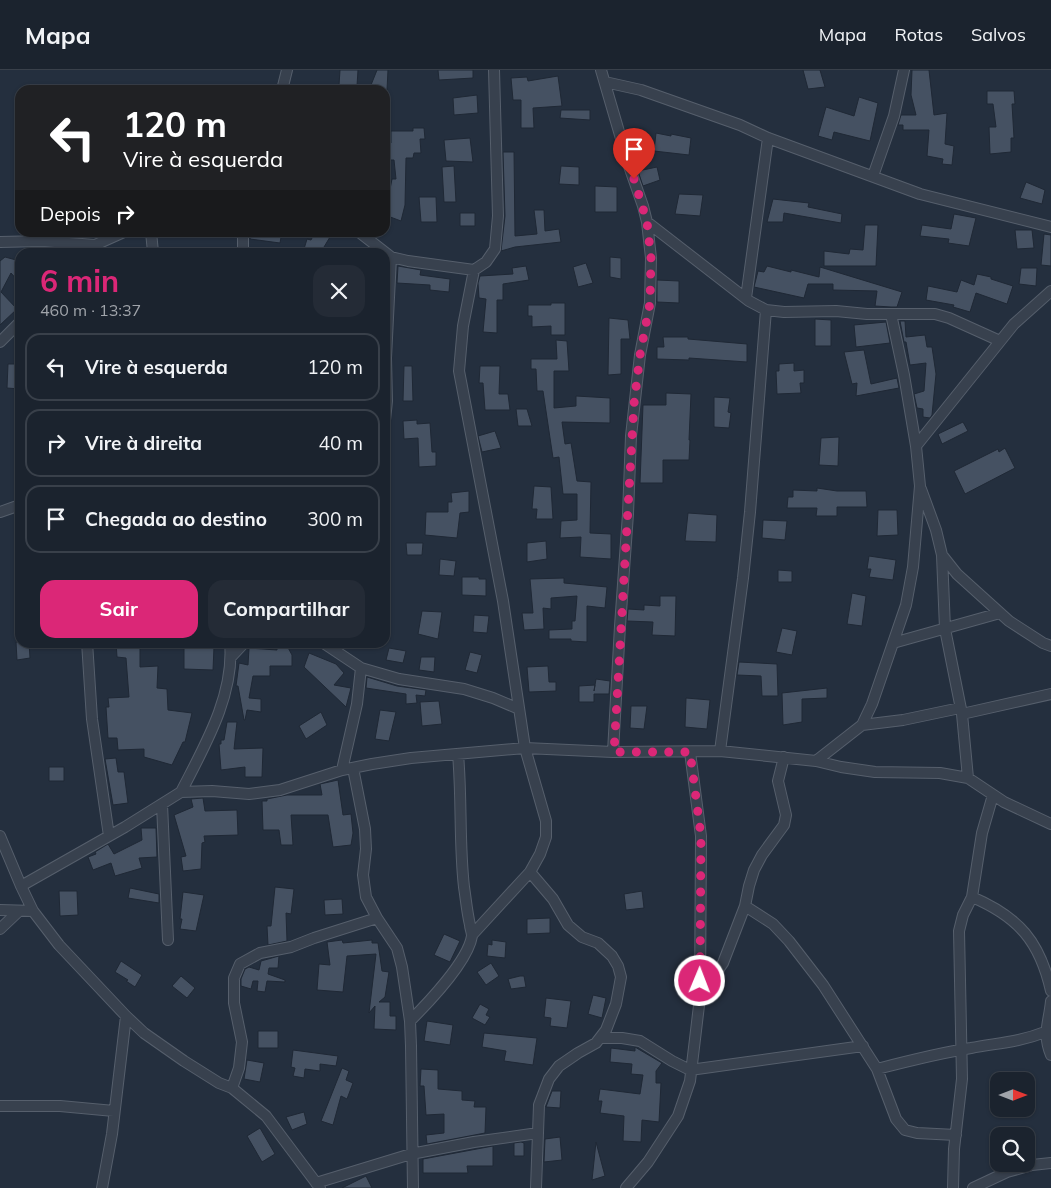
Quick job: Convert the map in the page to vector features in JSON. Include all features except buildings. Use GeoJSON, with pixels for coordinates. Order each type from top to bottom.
{"type":"FeatureCollection","features":[{"type":"Feature","properties":{"kind":"street"},"geometry":{"type":"LineString","coordinates":[[283,85],[287,70]]}},
{"type":"Feature","properties":{"kind":"street"},"geometry":{"type":"LineString","coordinates":[[390,277],[391,257],[474,270],[486,262],[495,249],[498,207],[494,70]]}},
{"type":"Feature","properties":{"kind":"street"},"geometry":{"type":"LineString","coordinates":[[601,70],[647,222],[651,258],[650,303],[640,355],[634,408],[614,752]]}},
{"type":"Feature","properties":{"kind":"street"},"geometry":{"type":"LineString","coordinates":[[873,176],[894,116],[904,70]]}},
{"type":"Feature","properties":{"kind":"street"},"geometry":{"type":"LineString","coordinates":[[605,82],[641,90],[740,125],[768,138],[920,194],[1051,226]]}},
{"type":"Feature","properties":{"kind":"street"},"geometry":{"type":"LineString","coordinates":[[746,298],[768,138]]}},
{"type":"Feature","properties":{"kind":"street"},"geometry":{"type":"LineString","coordinates":[[647,222],[746,298],[766,310],[784,312],[836,311],[934,314],[949,318],[1000,341]]}},
{"type":"Feature","properties":{"kind":"street"},"geometry":{"type":"LineString","coordinates":[[93,248],[114,237]]}},
{"type":"Feature","properties":{"kind":"street"},"geometry":{"type":"LineString","coordinates":[[365,237],[379,248]]}},
{"type":"Feature","properties":{"kind":"street"},"geometry":{"type":"LineString","coordinates":[[0,242],[42,241],[85,248]]}},
{"type":"Feature","properties":{"kind":"street"},"geometry":{"type":"LineString","coordinates":[[410,1021],[447,979],[461,959],[472,934],[530,872],[540,854],[546,837],[546,821],[525,748],[492,536],[474,454],[459,371],[463,326],[474,270]]}},
{"type":"Feature","properties":{"kind":"street"},"geometry":{"type":"LineString","coordinates":[[916,446],[1014,324],[1051,291]]}},
{"type":"Feature","properties":{"kind":"street"},"geometry":{"type":"LineString","coordinates":[[720,751],[750,512],[766,310]]}},
{"type":"Feature","properties":{"kind":"street"},"geometry":{"type":"LineString","coordinates":[[816,761],[862,725],[872,704],[906,605],[913,567],[920,486],[916,446],[891,314]]}},
{"type":"Feature","properties":{"kind":"street"},"geometry":{"type":"LineString","coordinates":[[0,342],[15,327]]}},
{"type":"Feature","properties":{"kind":"street"},"geometry":{"type":"LineString","coordinates":[[920,486],[936,530],[942,555],[945,629],[961,711],[968,778]]}},
{"type":"Feature","properties":{"kind":"street"},"geometry":{"type":"LineString","coordinates":[[0,512],[15,507]]}},
{"type":"Feature","properties":{"kind":"street"},"geometry":{"type":"LineString","coordinates":[[942,555],[957,574],[1000,613],[1022,630],[1051,646]]}},
{"type":"Feature","properties":{"kind":"street"},"geometry":{"type":"LineString","coordinates":[[893,643],[1000,613]]}},
{"type":"Feature","properties":{"kind":"street"},"geometry":{"type":"LineString","coordinates":[[87,648],[92,718],[109,836]]}},
{"type":"Feature","properties":{"kind":"street"},"geometry":{"type":"LineString","coordinates":[[21,886],[181,792],[215,722],[224,695],[231,658],[230,648]]}},
{"type":"Feature","properties":{"kind":"street"},"geometry":{"type":"LineString","coordinates":[[231,658],[239,648]]}},
{"type":"Feature","properties":{"kind":"street"},"geometry":{"type":"LineString","coordinates":[[331,648],[361,668],[405,680],[464,689],[519,709]]}},
{"type":"Feature","properties":{"kind":"street"},"geometry":{"type":"LineString","coordinates":[[342,770],[357,704],[361,668]]}},
{"type":"Feature","properties":{"kind":"street"},"geometry":{"type":"LineString","coordinates":[[862,725],[961,711],[1051,694]]}},
{"type":"Feature","properties":{"kind":"street"},"geometry":{"type":"LineString","coordinates":[[181,792],[250,794],[280,790],[342,770],[411,758],[525,748],[614,752],[720,751],[816,761],[875,772],[940,773],[968,778],[992,795],[1051,824]]}},
{"type":"Feature","properties":{"kind":"street"},"geometry":{"type":"LineString","coordinates":[[626,1188],[648,1162],[678,1116],[690,1081],[700,997],[701,836],[690,752]]}},
{"type":"Feature","properties":{"kind":"street"},"geometry":{"type":"LineString","coordinates":[[458,754],[464,888],[472,934]]}},
{"type":"Feature","properties":{"kind":"street"},"geometry":{"type":"LineString","coordinates":[[700,997],[723,963],[745,906],[748,886],[754,870],[784,825],[786,815],[778,781],[784,757]]}},
{"type":"Feature","properties":{"kind":"street"},"geometry":{"type":"LineString","coordinates":[[353,768],[365,829],[366,849],[363,875],[366,897],[377,918],[397,948],[410,1021],[413,1188]]}},
{"type":"Feature","properties":{"kind":"street"},"geometry":{"type":"LineString","coordinates":[[953,1188],[962,1079],[959,931],[963,915],[972,897],[982,833],[992,795]]}},
{"type":"Feature","properties":{"kind":"street"},"geometry":{"type":"LineString","coordinates":[[162,804],[168,940]]}},
{"type":"Feature","properties":{"kind":"street"},"geometry":{"type":"LineString","coordinates":[[0,836],[33,911],[59,945],[144,1033],[184,1061],[232,1088],[266,1116],[318,1185],[411,1154],[474,1142],[538,1134]]}},
{"type":"Feature","properties":{"kind":"street"},"geometry":{"type":"LineString","coordinates":[[530,872],[552,898],[568,925],[582,937],[598,943],[612,956],[618,966],[621,977],[616,1004],[606,1030],[596,1043],[559,1066],[548,1079],[539,1105],[536,1188]]}},
{"type":"Feature","properties":{"kind":"street"},"geometry":{"type":"LineString","coordinates":[[972,897],[993,906],[1009,917],[1024,932],[1036,948],[1046,970],[1051,991]]}},
{"type":"Feature","properties":{"kind":"street"},"geometry":{"type":"LineString","coordinates":[[745,906],[773,924],[789,941],[823,985],[877,1069],[896,1120],[905,1130],[917,1133],[956,1135]]}},
{"type":"Feature","properties":{"kind":"street"},"geometry":{"type":"LineString","coordinates":[[0,910],[33,911]]}},
{"type":"Feature","properties":{"kind":"street"},"geometry":{"type":"LineString","coordinates":[[0,929],[18,912]]}},
{"type":"Feature","properties":{"kind":"street"},"geometry":{"type":"LineString","coordinates":[[232,1088],[239,1068],[242,1042],[234,1003],[234,978],[240,964],[260,954],[291,947],[377,918]]}},
{"type":"Feature","properties":{"kind":"street"},"geometry":{"type":"LineString","coordinates":[[1051,1001],[1050,1017],[1045,1032],[1051,1055]]}},
{"type":"Feature","properties":{"kind":"street"},"geometry":{"type":"LineString","coordinates":[[102,1188],[112,1134],[126,1016]]}},
{"type":"Feature","properties":{"kind":"street"},"geometry":{"type":"LineString","coordinates":[[877,1069],[962,1049],[1020,1041],[1045,1032]]}},
{"type":"Feature","properties":{"kind":"street"},"geometry":{"type":"LineString","coordinates":[[600,1038],[622,1038],[640,1041],[690,1070],[863,1046]]}},
{"type":"Feature","properties":{"kind":"street"},"geometry":{"type":"LineString","coordinates":[[0,1106],[60,1106],[114,1111]]}},
{"type":"Feature","properties":{"kind":"street"},"geometry":{"type":"LineString","coordinates":[[973,1188],[1007,1172],[1032,1165],[1051,1163]]}},
{"type":"Feature","properties":{"kind":"route"},"geometry":{"type":"LineString","coordinates":[[634,179],[647,222],[651,258],[650,303],[635,388],[631,436],[614,752],[690,752],[701,836],[700,981]]}}]}
